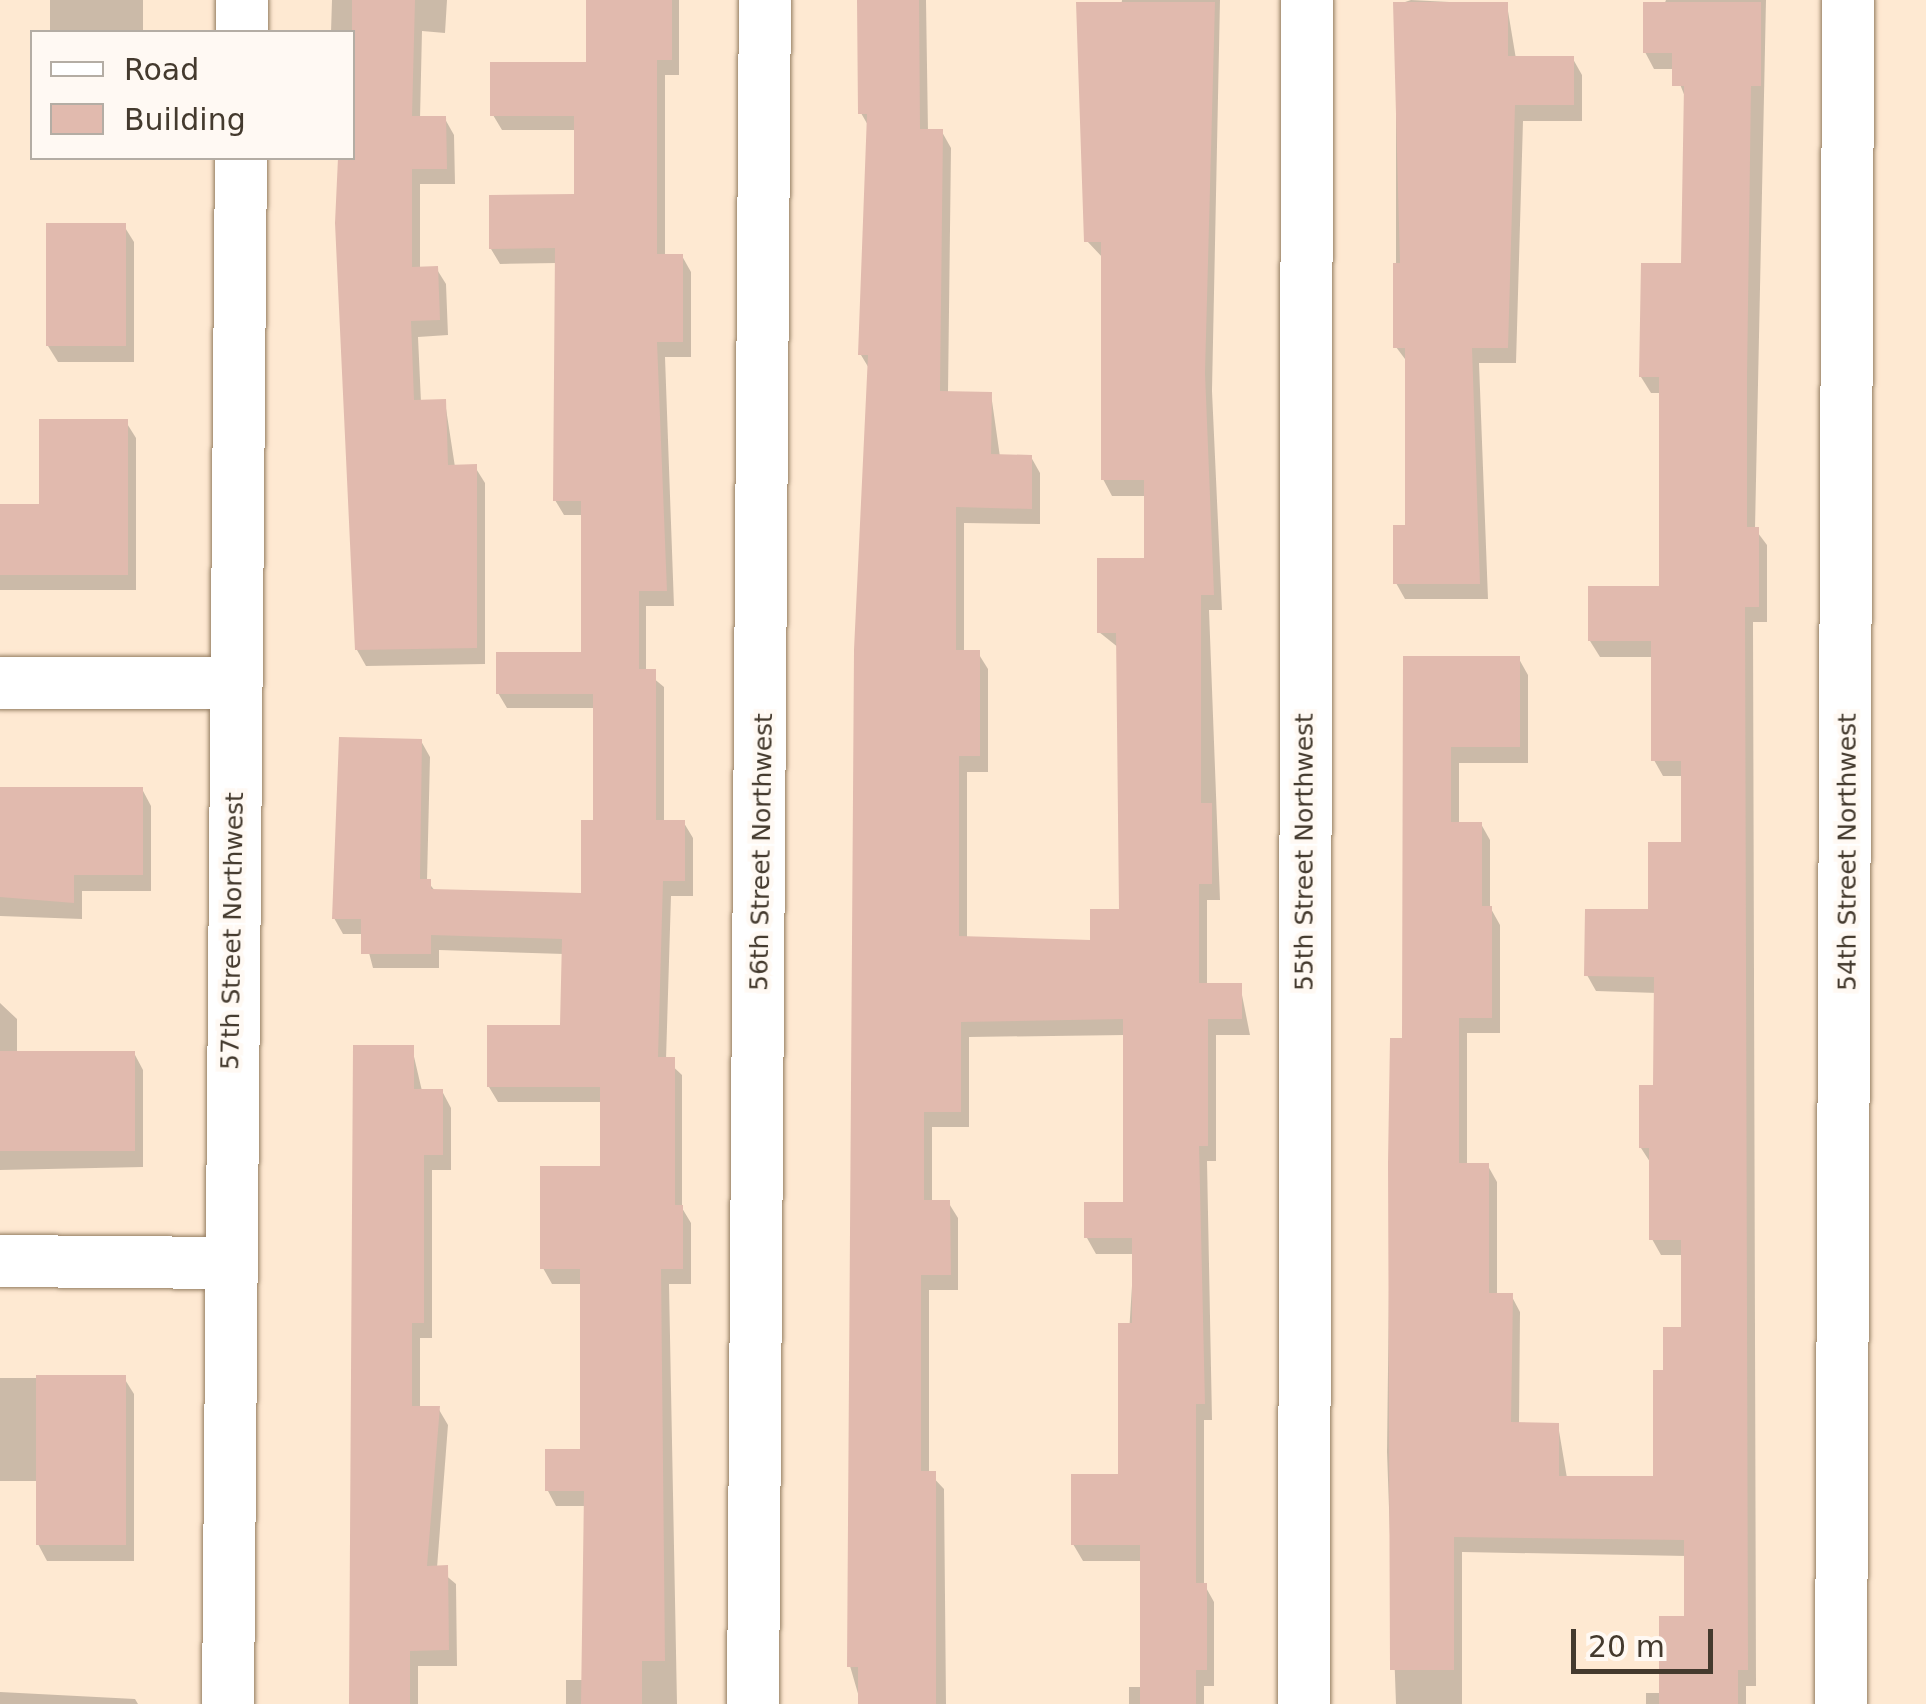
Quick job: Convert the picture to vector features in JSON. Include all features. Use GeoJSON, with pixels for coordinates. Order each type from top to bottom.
{"type":"FeatureCollection","features":[{"type":"Feature","properties":{"kind":"street"},"geometry":{"type":"LineString","coordinates":[[242,0],[242,30]]}},
{"type":"Feature","properties":{"kind":"street","name":"56th Street Northwest"},"geometry":{"type":"LineString","coordinates":[[752,1704],[764,0]]}},
{"type":"Feature","properties":{"kind":"street","name":"55th Street Northwest"},"geometry":{"type":"LineString","coordinates":[[1304,1704],[1307,0]]}},
{"type":"Feature","properties":{"kind":"street","name":"54th Street Northwest"},"geometry":{"type":"LineString","coordinates":[[1841,1704],[1848,0]]}},
{"type":"Feature","properties":{"kind":"street","name":"57th Street Northwest"},"geometry":{"type":"LineString","coordinates":[[228,1704],[240,160]]}},
{"type":"Feature","properties":{"kind":"street"},"geometry":{"type":"LineString","coordinates":[[0,683],[236,683]]}},
{"type":"Feature","properties":{"kind":"street"},"geometry":{"type":"LineString","coordinates":[[0,1261],[230,1263]]}},
{"type":"Feature","properties":{"kind":"building"},"geometry":{"type":"Polygon","coordinates":[[[352,0],[415,0],[412,116],[446,116],[447,169],[412,169],[412,267],[438,266],[440,320],[411,321],[414,400],[446,399],[448,465],[477,464],[477,648],[355,650],[335,223],[338,160],[355,160],[352,0]]]}},
{"type":"Feature","properties":{"kind":"building"},"geometry":{"type":"Polygon","coordinates":[[[586,0],[672,0],[672,60],[657,60],[657,254],[683,254],[683,342],[657,342],[667,591],[639,591],[639,669],[656,669],[656,820],[685,820],[685,881],[663,881],[658,1057],[675,1057],[675,1205],[683,1205],[683,1269],[661,1269],[665,1661],[642,1661],[642,1704],[581,1704],[584,1491],[545,1491],[545,1449],[580,1449],[580,1269],[540,1269],[540,1166],[600,1166],[600,1087],[487,1087],[487,1025],[560,1025],[562,939],[431,935],[431,954],[361,954],[361,919],[332,919],[339,737],[422,739],[420,879],[431,879],[431,889],[581,893],[581,820],[593,820],[593,694],[496,694],[496,652],[581,652],[581,501],[553,501],[555,248],[489,249],[489,195],[574,194],[574,116],[490,116],[490,62],[586,62],[586,0]]]}},
{"type":"Feature","properties":{"kind":"building"},"geometry":{"type":"Polygon","coordinates":[[[857,0],[919,0],[920,129],[943,129],[940,391],[992,392],[991,454],[1032,455],[1032,509],[956,507],[956,650],[980,650],[980,756],[959,756],[959,936],[1090,940],[1090,909],[1119,909],[1116,633],[1097,633],[1097,558],[1144,558],[1144,480],[1101,480],[1101,242],[1084,242],[1076,2],[1215,2],[1205,373],[1214,595],[1201,595],[1201,803],[1212,803],[1212,884],[1199,884],[1199,983],[1242,983],[1242,1019],[1208,1019],[1208,1146],[1199,1146],[1205,1404],[1196,1404],[1196,1583],[1207,1583],[1207,1670],[1196,1670],[1196,1704],[1140,1704],[1140,1545],[1071,1545],[1071,1474],[1118,1474],[1118,1323],[1132,1323],[1132,1238],[1084,1238],[1084,1202],[1123,1202],[1123,1019],[961,1022],[961,1112],[924,1112],[924,1200],[950,1200],[951,1275],[921,1275],[921,1471],[936,1471],[936,1704],[858,1704],[858,1667],[847,1667],[854,650],[868,355],[858,355],[867,114],[858,114],[857,0]]]}},
{"type":"Feature","properties":{"kind":"building"},"geometry":{"type":"Polygon","coordinates":[[[1393,2],[1508,2],[1508,56],[1574,56],[1574,105],[1515,105],[1508,348],[1472,348],[1480,584],[1393,584],[1393,525],[1405,525],[1405,348],[1393,348],[1393,263],[1400,263],[1393,2]]]}},
{"type":"Feature","properties":{"kind":"building"},"geometry":{"type":"Polygon","coordinates":[[[1643,2],[1761,2],[1761,86],[1751,86],[1747,377],[1747,527],[1759,527],[1759,607],[1745,607],[1748,1670],[1738,1670],[1738,1704],[1659,1704],[1659,1616],[1684,1616],[1684,1540],[1454,1537],[1454,1670],[1390,1670],[1388,1163],[1390,1038],[1402,1038],[1403,656],[1520,656],[1520,747],[1451,747],[1451,822],[1482,822],[1482,906],[1492,906],[1492,1018],[1459,1018],[1459,1163],[1489,1163],[1489,1293],[1513,1293],[1511,1422],[1559,1423],[1559,1476],[1653,1476],[1653,1370],[1663,1370],[1663,1327],[1681,1327],[1681,1240],[1649,1240],[1649,1148],[1639,1148],[1639,1085],[1653,1085],[1654,977],[1584,976],[1585,909],[1648,909],[1648,842],[1681,842],[1681,761],[1651,761],[1651,641],[1588,641],[1588,586],[1659,586],[1659,377],[1639,377],[1641,263],[1681,263],[1684,86],[1672,86],[1672,53],[1643,53],[1643,2]]]}},
{"type":"Feature","properties":{"kind":"building"},"geometry":{"type":"Polygon","coordinates":[[[46,223],[126,223],[126,346],[46,346],[46,223]]]}},
{"type":"Feature","properties":{"kind":"building"},"geometry":{"type":"Polygon","coordinates":[[[39,419],[128,419],[128,575],[0,575],[0,504],[39,504],[39,419]]]}},
{"type":"Feature","properties":{"kind":"building"},"geometry":{"type":"Polygon","coordinates":[[[0,787],[143,787],[143,875],[74,875],[74,903],[0,897],[0,787]]]}},
{"type":"Feature","properties":{"kind":"building"},"geometry":{"type":"Polygon","coordinates":[[[353,1045],[414,1045],[414,1089],[443,1089],[443,1155],[424,1155],[424,1323],[412,1323],[412,1406],[440,1406],[427,1566],[448,1565],[449,1650],[410,1651],[410,1704],[349,1704],[353,1045]]]}},
{"type":"Feature","properties":{"kind":"building"},"geometry":{"type":"Polygon","coordinates":[[[0,1051],[135,1051],[135,1151],[0,1151],[0,1051]]]}},
{"type":"Feature","properties":{"kind":"building"},"geometry":{"type":"Polygon","coordinates":[[[36,1375],[126,1375],[126,1545],[36,1545],[36,1375]]]}}]}
